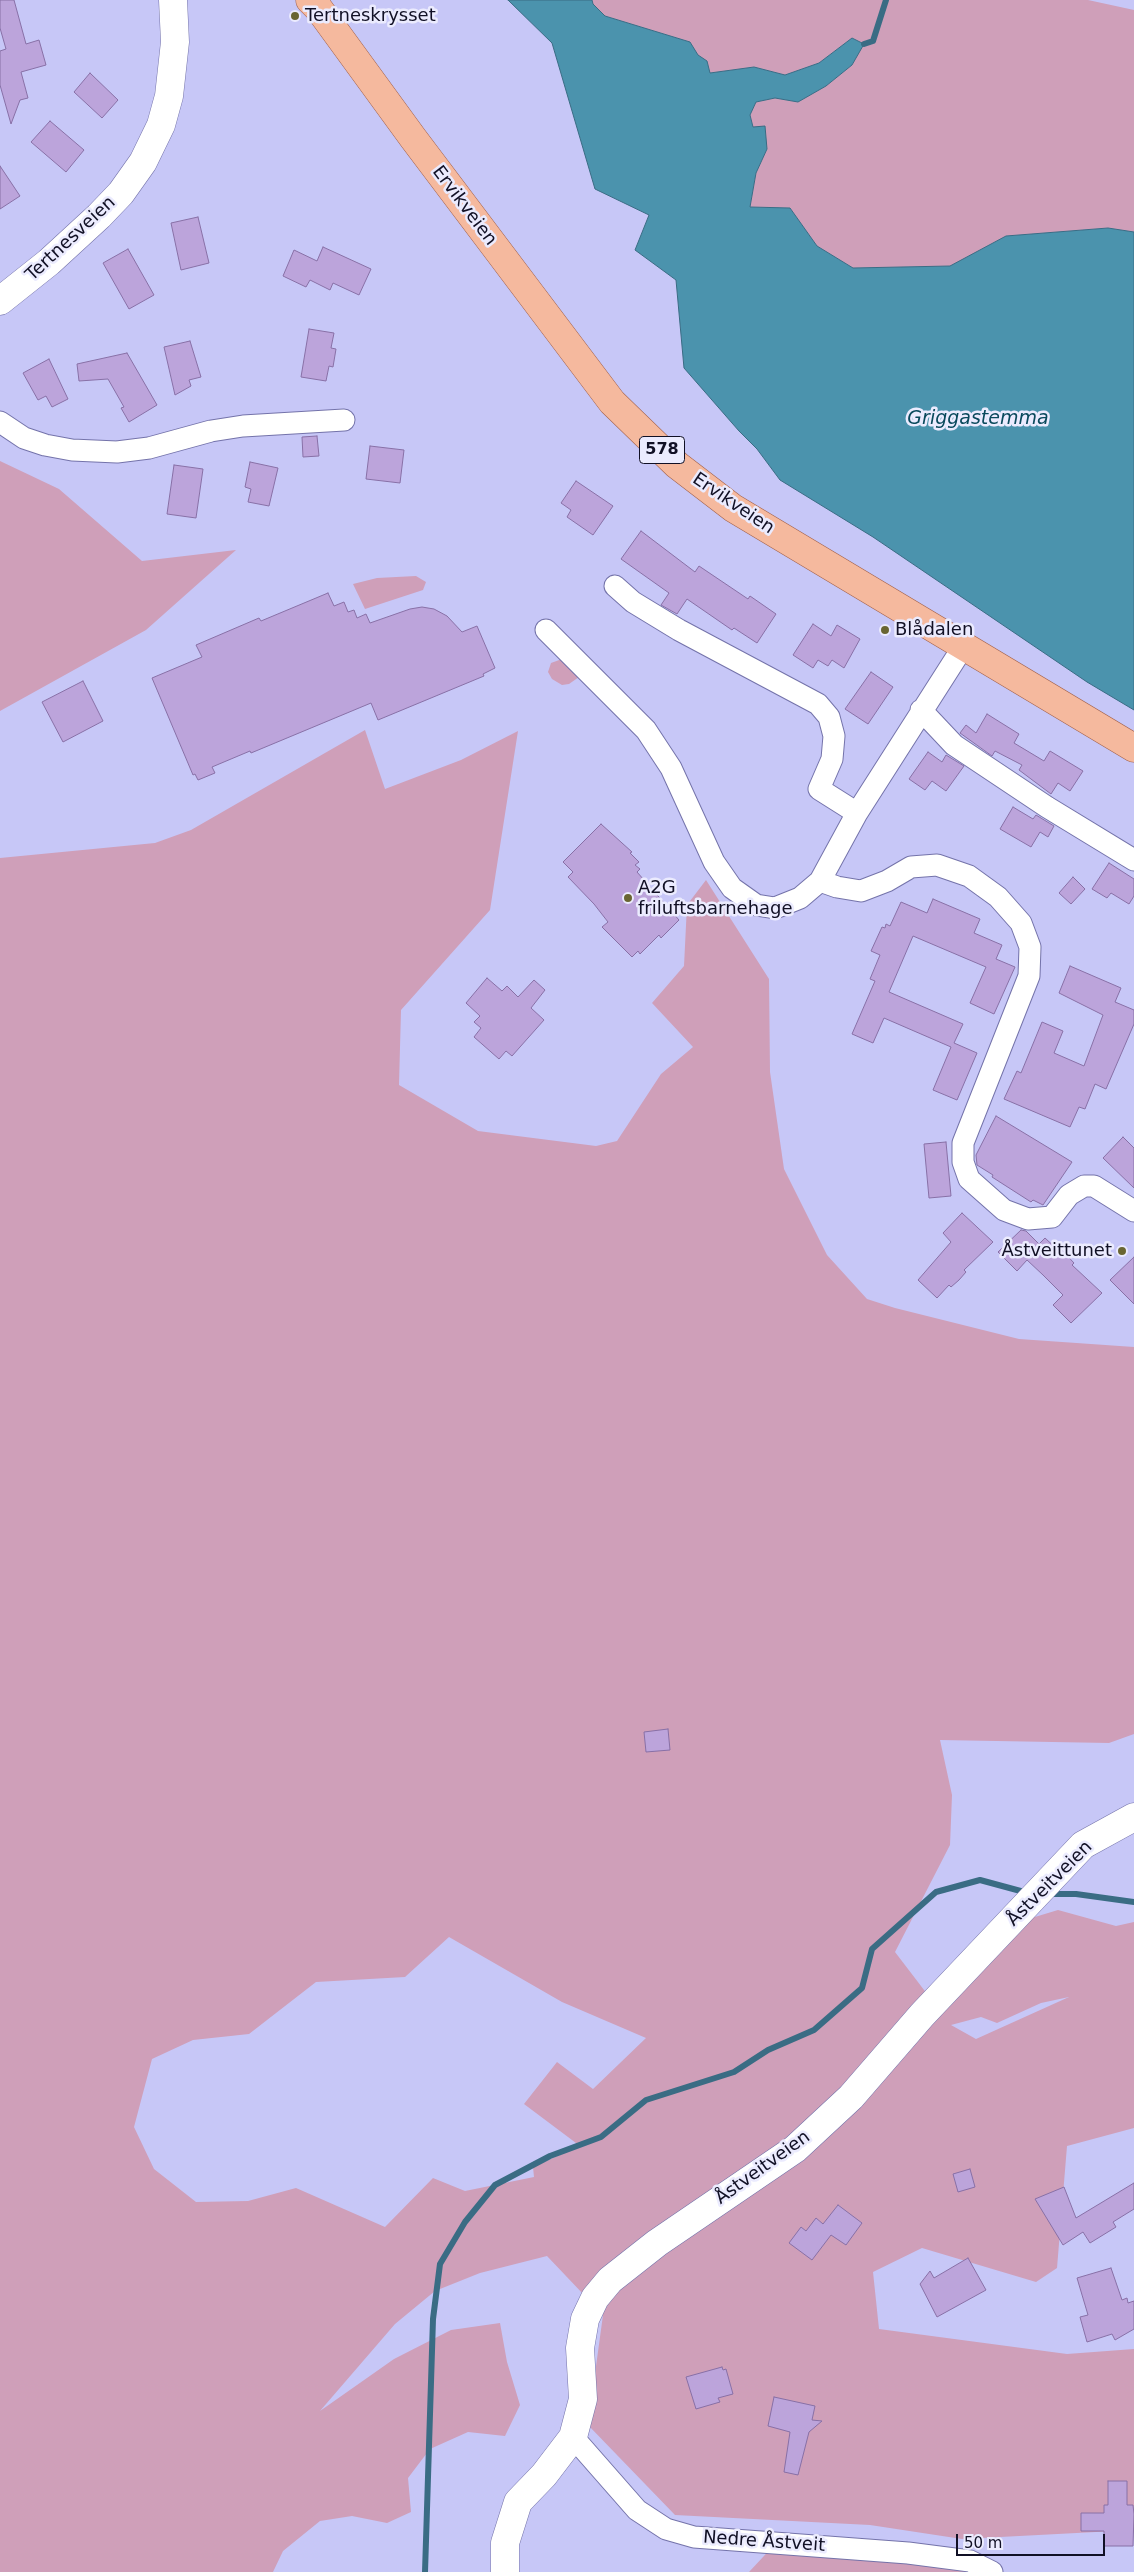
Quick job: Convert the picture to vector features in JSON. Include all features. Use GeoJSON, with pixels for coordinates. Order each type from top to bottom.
{"type":"FeatureCollection","features":[{"type":"Feature","properties":{"kind":"main road","name":"Ervikveien"},"geometry":{"type":"LineString","coordinates":[[315,3],[412,138],[612,402],[677,465],[733,508],[1134,748]]}},
{"type":"Feature","properties":{"kind":"street","name":"Tertnesveien"},"geometry":{"type":"LineString","coordinates":[[0,301],[49,262],[99,216],[121,193],[143,162],[161,125],[169,96],[175,42],[173,0]]}},
{"type":"Feature","properties":{"kind":"street"},"geometry":{"type":"LineString","coordinates":[[0,422],[24,438],[45,445],[72,450],[117,452],[149,448],[211,431],[243,426],[344,420]]}},
{"type":"Feature","properties":{"kind":"street"},"geometry":{"type":"LineString","coordinates":[[614,586],[633,602],[679,630],[818,704],[829,717],[834,736],[832,760],[820,789],[857,813]]}},
{"type":"Feature","properties":{"kind":"street"},"geometry":{"type":"LineString","coordinates":[[546,630],[646,730],[671,768],[714,862],[732,888],[756,905],[775,908],[800,898],[820,881],[857,813],[963,647]]}},
{"type":"Feature","properties":{"kind":"street"},"geometry":{"type":"LineString","coordinates":[[921,710],[954,745],[1047,807],[1134,860]]}},
{"type":"Feature","properties":{"kind":"street"},"geometry":{"type":"LineString","coordinates":[[820,881],[837,887],[861,891],[887,881],[911,867],[937,865],[969,876],[998,897],[1021,923],[1030,947],[1029,976],[963,1143],[963,1162],[969,1179],[1004,1210],[1028,1219],[1052,1217],[1069,1195],[1084,1186],[1094,1186],[1134,1211]]}},
{"type":"Feature","properties":{"kind":"street","name":"Åstveitveien"},"geometry":{"type":"LineString","coordinates":[[505,2572],[504,2543],[518,2502],[544,2475],[573,2437],[583,2399],[580,2348],[585,2320],[596,2298],[610,2280],[657,2243],[795,2149],[851,2097],[922,2015],[1083,1845],[1134,1817]]}},
{"type":"Feature","properties":{"kind":"street","name":"Nedre Åstveit"},"geometry":{"type":"LineString","coordinates":[[573,2437],[637,2510],[666,2528],[694,2537],[908,2553],[970,2561],[992,2572]]}},
{"type":"Feature","properties":{"kind":"shaded area"},"geometry":{"type":"Polygon","coordinates":[[[592,0],[1088,0],[1134,10],[1134,232],[1108,228],[1006,236],[951,266],[853,268],[817,246],[790,208],[750,207],[756,173],[767,149],[753,127],[750,115],[756,102],[775,98],[798,102],[826,86],[852,65],[863,44],[852,38],[819,63],[785,75],[754,67],[710,73],[707,61],[698,56],[690,42],[605,16],[593,4],[592,0]]]}},
{"type":"Feature","properties":{"kind":"shaded area"},"geometry":{"type":"Polygon","coordinates":[[[0,461],[59,489],[142,561],[236,550],[146,630],[0,711],[0,461]]]}},
{"type":"Feature","properties":{"kind":"shaded area"},"geometry":{"type":"Polygon","coordinates":[[[416,576],[426,582],[423,590],[365,609],[353,584],[377,578],[416,576]]]}},
{"type":"Feature","properties":{"kind":"shaded area"},"geometry":{"type":"Polygon","coordinates":[[[562,659],[579,677],[569,684],[562,685],[552,679],[548,672],[551,663],[562,659]]]}},
{"type":"Feature","properties":{"kind":"shaded area"},"geometry":{"type":"Polygon","coordinates":[[[365,730],[385,789],[461,760],[518,731],[490,910],[401,1010],[399,1085],[478,1131],[596,1146],[617,1141],[661,1074],[693,1047],[652,1003],[684,966],[687,905],[706,880],[769,979],[770,1072],[784,1169],[827,1255],[867,1299],[895,1308],[1019,1339],[1134,1347],[1134,1734],[1109,1743],[940,1740],[952,1795],[950,1845],[895,1952],[934,2003],[1015,1923],[1058,1910],[1116,1926],[1134,1922],[1134,2128],[1067,2146],[1057,2268],[1036,2282],[922,2248],[873,2272],[879,2329],[1067,2354],[1134,2349],[1134,2530],[962,2539],[870,2525],[675,2515],[588,2425],[603,2315],[547,2256],[480,2273],[435,2291],[395,2324],[320,2411],[394,2359],[451,2330],[500,2323],[507,2362],[520,2405],[505,2436],[468,2432],[430,2449],[408,2478],[411,2512],[387,2523],[352,2516],[320,2521],[283,2551],[273,2572],[0,2572],[0,858],[155,843],[191,830],[365,730]],[[449,1937],[405,1977],[316,1982],[249,2034],[193,2040],[152,2059],[134,2127],[154,2169],[196,2202],[248,2201],[296,2188],[385,2227],[433,2178],[465,2191],[534,2177],[533,2167],[580,2146],[524,2104],[557,2062],[593,2089],[646,2038],[562,2002],[449,1937]],[[1069,1997],[1041,2003],[997,2023],[981,2017],[951,2025],[976,2039],[1069,1997]]]}},
{"type":"Feature","properties":{"kind":"shaded area"},"geometry":{"type":"Polygon","coordinates":[[[777,2542],[988,2572],[749,2572],[777,2542]]]}},
{"type":"Feature","properties":{"kind":"water","name":"Griggastemma"},"geometry":{"type":"Polygon","coordinates":[[[508,0],[592,0],[593,4],[605,16],[690,42],[698,55],[707,61],[710,73],[754,67],[785,75],[819,63],[852,38],[864,44],[852,65],[826,86],[798,102],[775,98],[756,102],[750,115],[753,127],[765,126],[767,149],[756,173],[750,207],[790,208],[817,246],[853,268],[950,266],[1006,236],[1108,228],[1134,232],[1134,710],[1087,682],[873,537],[780,480],[757,449],[684,368],[676,280],[635,250],[649,215],[595,189],[552,43],[508,0]]]}},
{"type":"Feature","properties":{"kind":"building"},"geometry":{"type":"Polygon","coordinates":[[[0,0],[14,0],[26,44],[39,40],[46,65],[21,72],[28,98],[20,100],[11,124],[0,85],[0,51],[6,49],[0,28],[0,0]]]}},
{"type":"Feature","properties":{"kind":"building"},"geometry":{"type":"Polygon","coordinates":[[[90,73],[118,100],[102,118],[74,92],[90,73]]]}},
{"type":"Feature","properties":{"kind":"building"},"geometry":{"type":"Polygon","coordinates":[[[50,121],[84,150],[66,172],[31,142],[50,121]]]}},
{"type":"Feature","properties":{"kind":"building"},"geometry":{"type":"Polygon","coordinates":[[[0,166],[20,196],[0,209],[0,166]]]}},
{"type":"Feature","properties":{"kind":"building"},"geometry":{"type":"Polygon","coordinates":[[[198,217],[209,263],[181,270],[171,223],[198,217]]]}},
{"type":"Feature","properties":{"kind":"building"},"geometry":{"type":"Polygon","coordinates":[[[323,247],[371,269],[359,295],[333,283],[330,290],[310,280],[306,287],[283,276],[294,250],[317,261],[323,247]]]}},
{"type":"Feature","properties":{"kind":"building"},"geometry":{"type":"Polygon","coordinates":[[[128,249],[154,295],[129,309],[103,263],[128,249]]]}},
{"type":"Feature","properties":{"kind":"building"},"geometry":{"type":"Polygon","coordinates":[[[309,329],[334,333],[331,348],[336,349],[333,367],[329,366],[326,381],[301,377],[309,329]]]}},
{"type":"Feature","properties":{"kind":"building"},"geometry":{"type":"Polygon","coordinates":[[[190,341],[201,377],[189,380],[191,386],[175,395],[164,347],[190,341]]]}},
{"type":"Feature","properties":{"kind":"building"},"geometry":{"type":"Polygon","coordinates":[[[127,353],[157,405],[129,422],[121,408],[124,407],[108,379],[79,381],[77,364],[127,353]]]}},
{"type":"Feature","properties":{"kind":"building"},"geometry":{"type":"Polygon","coordinates":[[[49,359],[68,399],[52,407],[46,396],[38,400],[23,373],[49,359]]]}},
{"type":"Feature","properties":{"kind":"building"},"geometry":{"type":"Polygon","coordinates":[[[317,436],[319,456],[303,457],[302,437],[317,436]]]}},
{"type":"Feature","properties":{"kind":"building"},"geometry":{"type":"Polygon","coordinates":[[[370,446],[404,450],[400,483],[366,479],[370,446]]]}},
{"type":"Feature","properties":{"kind":"building"},"geometry":{"type":"Polygon","coordinates":[[[250,462],[278,468],[269,506],[248,502],[251,489],[245,487],[250,462]]]}},
{"type":"Feature","properties":{"kind":"building"},"geometry":{"type":"Polygon","coordinates":[[[174,465],[203,469],[196,518],[167,514],[174,465]]]}},
{"type":"Feature","properties":{"kind":"building"},"geometry":{"type":"Polygon","coordinates":[[[576,481],[613,506],[593,535],[567,517],[571,510],[561,503],[576,481]]]}},
{"type":"Feature","properties":{"kind":"building"},"geometry":{"type":"Polygon","coordinates":[[[641,531],[695,572],[699,566],[748,599],[750,596],[776,614],[757,643],[734,628],[732,630],[687,599],[677,614],[661,605],[669,593],[621,559],[641,531]]]}},
{"type":"Feature","properties":{"kind":"building"},"geometry":{"type":"Polygon","coordinates":[[[328,593],[334,606],[344,602],[348,612],[354,610],[357,618],[366,614],[370,623],[410,609],[422,607],[434,609],[447,616],[462,632],[477,626],[495,668],[483,674],[484,676],[378,720],[371,703],[251,753],[250,751],[212,767],[215,773],[198,780],[195,774],[193,775],[152,678],[202,657],[196,645],[259,618],[261,621],[328,593]]]}},
{"type":"Feature","properties":{"kind":"building"},"geometry":{"type":"Polygon","coordinates":[[[813,624],[831,636],[837,625],[860,639],[844,668],[832,660],[828,666],[818,660],[813,668],[793,655],[813,624]]]}},
{"type":"Feature","properties":{"kind":"building"},"geometry":{"type":"Polygon","coordinates":[[[871,672],[893,687],[868,724],[845,709],[871,672]]]}},
{"type":"Feature","properties":{"kind":"building"},"geometry":{"type":"Polygon","coordinates":[[[83,681],[103,721],[63,742],[42,702],[83,681]]]}},
{"type":"Feature","properties":{"kind":"building"},"geometry":{"type":"Polygon","coordinates":[[[987,714],[1019,734],[1014,743],[1044,761],[1050,751],[1083,771],[1070,791],[1058,783],[1051,794],[1019,770],[1022,765],[995,751],[992,756],[960,733],[966,725],[976,733],[987,714]]]}},
{"type":"Feature","properties":{"kind":"building"},"geometry":{"type":"Polygon","coordinates":[[[928,752],[942,762],[946,755],[964,766],[946,791],[932,781],[925,790],[909,779],[928,752]]]}},
{"type":"Feature","properties":{"kind":"building"},"geometry":{"type":"Polygon","coordinates":[[[1013,807],[1033,819],[1036,815],[1054,826],[1048,837],[1040,832],[1031,847],[1000,829],[1013,807]]]}},
{"type":"Feature","properties":{"kind":"building"},"geometry":{"type":"Polygon","coordinates":[[[601,824],[632,852],[630,853],[639,862],[635,865],[640,869],[637,872],[679,920],[661,938],[659,935],[640,954],[638,951],[632,957],[602,927],[608,922],[568,877],[573,872],[563,862],[601,824]]]}},
{"type":"Feature","properties":{"kind":"building"},"geometry":{"type":"Polygon","coordinates":[[[1109,863],[1134,879],[1134,896],[1129,904],[1111,893],[1107,898],[1092,889],[1109,863]]]}},
{"type":"Feature","properties":{"kind":"building"},"geometry":{"type":"Polygon","coordinates":[[[1073,877],[1085,889],[1071,904],[1059,893],[1073,877]]]}},
{"type":"Feature","properties":{"kind":"building"},"geometry":{"type":"Polygon","coordinates":[[[933,899],[980,919],[974,933],[1002,945],[996,959],[1015,967],[994,1014],[970,1003],[986,967],[913,936],[889,992],[963,1024],[954,1043],[977,1053],[957,1100],[933,1090],[951,1047],[884,1018],[873,1043],[852,1034],[875,981],[870,979],[880,955],[871,951],[882,927],[885,928],[886,924],[890,926],[901,902],[927,913],[933,899]]]}},
{"type":"Feature","properties":{"kind":"building"},"geometry":{"type":"Polygon","coordinates":[[[1070,966],[1121,988],[1115,1002],[1134,1010],[1134,1024],[1106,1089],[1095,1084],[1085,1109],[1079,1107],[1070,1127],[1004,1099],[1017,1071],[1021,1073],[1042,1022],[1063,1031],[1054,1053],[1084,1066],[1103,1015],[1059,993],[1070,966]]]}},
{"type":"Feature","properties":{"kind":"building"},"geometry":{"type":"Polygon","coordinates":[[[487,978],[502,991],[507,986],[518,997],[534,980],[545,990],[531,1008],[544,1020],[512,1056],[506,1051],[499,1059],[474,1037],[481,1028],[474,1022],[480,1016],[466,1003],[487,978]]]}},
{"type":"Feature","properties":{"kind":"building"},"geometry":{"type":"Polygon","coordinates":[[[996,1116],[1072,1162],[1043,1205],[1033,1200],[1031,1202],[977,1165],[976,1155],[996,1116]]]}},
{"type":"Feature","properties":{"kind":"building"},"geometry":{"type":"Polygon","coordinates":[[[1123,1137],[1134,1148],[1134,1188],[1103,1158],[1123,1137]]]}},
{"type":"Feature","properties":{"kind":"building"},"geometry":{"type":"Polygon","coordinates":[[[946,1142],[951,1196],[929,1198],[924,1144],[946,1142]]]}},
{"type":"Feature","properties":{"kind":"building"},"geometry":{"type":"Polygon","coordinates":[[[962,1213],[993,1242],[964,1270],[966,1272],[959,1280],[951,1287],[949,1285],[937,1298],[918,1280],[951,1242],[943,1233],[962,1213]]]}},
{"type":"Feature","properties":{"kind":"building"},"geometry":{"type":"Polygon","coordinates":[[[1021,1230],[1026,1231],[1039,1244],[1045,1238],[1058,1250],[1060,1248],[1074,1263],[1072,1265],[1102,1293],[1071,1323],[1053,1305],[1063,1295],[1043,1275],[1027,1260],[1017,1271],[998,1252],[1021,1230]]]}},
{"type":"Feature","properties":{"kind":"building"},"geometry":{"type":"Polygon","coordinates":[[[1134,1257],[1134,1304],[1110,1280],[1134,1257]]]}},
{"type":"Feature","properties":{"kind":"building"},"geometry":{"type":"Polygon","coordinates":[[[668,1729],[670,1750],[646,1752],[644,1732],[668,1729]]]}},
{"type":"Feature","properties":{"kind":"building"},"geometry":{"type":"Polygon","coordinates":[[[970,2169],[975,2187],[958,2192],[953,2174],[970,2169]]]}},
{"type":"Feature","properties":{"kind":"building"},"geometry":{"type":"Polygon","coordinates":[[[1134,2183],[1134,2209],[1113,2222],[1116,2227],[1090,2243],[1083,2232],[1063,2245],[1035,2199],[1064,2187],[1076,2218],[1134,2183]]]}},
{"type":"Feature","properties":{"kind":"building"},"geometry":{"type":"Polygon","coordinates":[[[838,2205],[862,2223],[846,2245],[831,2235],[812,2260],[789,2243],[801,2227],[806,2231],[816,2218],[823,2224],[838,2205]]]}},
{"type":"Feature","properties":{"kind":"building"},"geometry":{"type":"Polygon","coordinates":[[[968,2258],[986,2290],[937,2317],[920,2284],[930,2271],[934,2278],[968,2258]]]}},
{"type":"Feature","properties":{"kind":"building"},"geometry":{"type":"Polygon","coordinates":[[[1111,2268],[1122,2300],[1127,2298],[1128,2303],[1134,2301],[1134,2329],[1115,2340],[1112,2334],[1087,2342],[1080,2317],[1088,2315],[1077,2278],[1111,2268]]]}},
{"type":"Feature","properties":{"kind":"building"},"geometry":{"type":"Polygon","coordinates":[[[722,2367],[723,2370],[726,2369],[733,2394],[718,2398],[720,2402],[696,2409],[686,2377],[722,2367]]]}},
{"type":"Feature","properties":{"kind":"building"},"geometry":{"type":"Polygon","coordinates":[[[774,2397],[815,2406],[812,2420],[822,2421],[809,2432],[798,2475],[784,2472],[790,2432],[768,2426],[774,2397]]]}},
{"type":"Feature","properties":{"kind":"building"},"geometry":{"type":"Polygon","coordinates":[[[1108,2481],[1127,2481],[1127,2505],[1133,2505],[1134,2514],[1133,2546],[1104,2546],[1104,2531],[1081,2531],[1081,2513],[1104,2513],[1104,2505],[1108,2505],[1108,2481]]]}},
{"type":"Feature","properties":{"kind":"waterway"},"geometry":{"type":"LineString","coordinates":[[864,44],[873,41],[886,0]]}},
{"type":"Feature","properties":{"kind":"waterway"},"geometry":{"type":"LineString","coordinates":[[425,2572],[433,2319],[440,2264],[465,2222],[495,2185],[550,2156],[601,2137],[646,2100],[734,2072],[768,2050],[814,2030],[862,1988],[872,1949],[936,1892],[980,1880],[1028,1893]]}},
{"type":"Feature","properties":{"kind":"waterway"},"geometry":{"type":"LineString","coordinates":[[1048,1894],[1076,1894],[1134,1902]]}},
{"type":"Feature","properties":{"kind":"place","name":"Tertneskrysset"},"geometry":{"type":"Point","coordinates":[295,16]}},
{"type":"Feature","properties":{"kind":"place","name":"Blådalen"},"geometry":{"type":"Point","coordinates":[885,630]}},
{"type":"Feature","properties":{"kind":"place","name":"A2G friluftsbarnehage"},"geometry":{"type":"Point","coordinates":[628,898]}},
{"type":"Feature","properties":{"kind":"place","name":"Åstveittunet"},"geometry":{"type":"Point","coordinates":[1122,1251]}}]}
